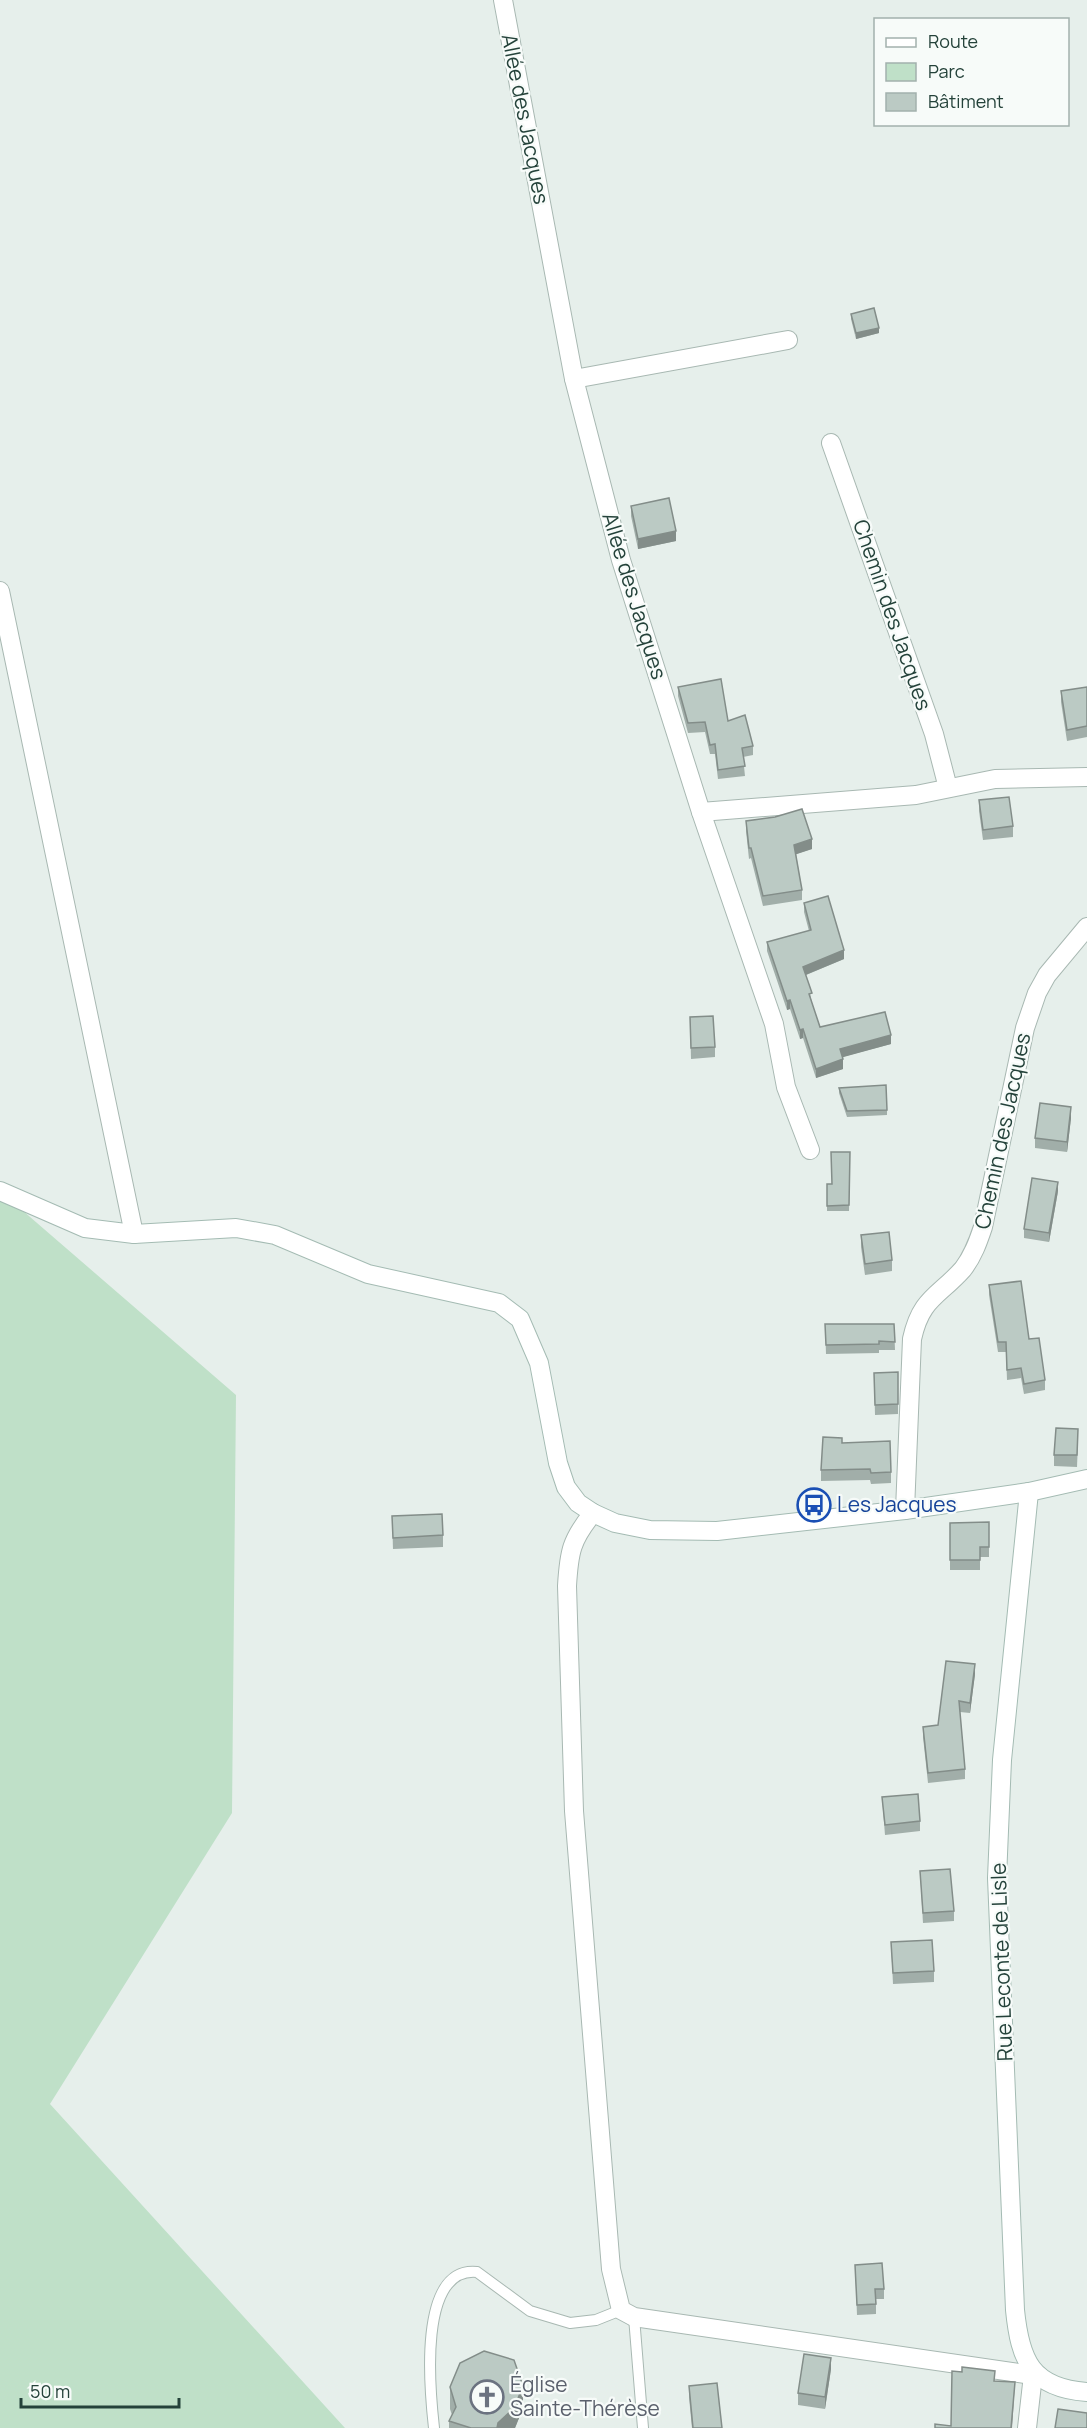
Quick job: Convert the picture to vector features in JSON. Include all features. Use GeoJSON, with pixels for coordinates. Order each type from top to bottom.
{"type":"FeatureCollection","features":[{"type":"Feature","properties":{"kind":"street","name":"Allée des Jacques"},"geometry":{"type":"LineString","coordinates":[[503,0],[574,379],[621,560],[701,812],[774,1024],[786,1087],[810,1150]]}},
{"type":"Feature","properties":{"kind":"street"},"geometry":{"type":"LineString","coordinates":[[574,379],[788,340]]}},
{"type":"Feature","properties":{"kind":"street","name":"Chemin des Jacques"},"geometry":{"type":"LineString","coordinates":[[831,443],[933,734],[948,788]]}},
{"type":"Feature","properties":{"kind":"street"},"geometry":{"type":"LineString","coordinates":[[0,591],[134,1234]]}},
{"type":"Feature","properties":{"kind":"street"},"geometry":{"type":"LineString","coordinates":[[701,812],[916,795],[995,779],[1087,777]]}},
{"type":"Feature","properties":{"kind":"street","name":"Chemin des Jacques"},"geometry":{"type":"LineString","coordinates":[[905,1510],[912,1339],[916,1319],[927,1303],[963,1269],[976,1249],[983,1227],[1031,1008],[1047,975],[1087,927]]}},
{"type":"Feature","properties":{"kind":"street"},"geometry":{"type":"LineString","coordinates":[[0,1191],[85,1228],[134,1234],[236,1228],[274,1235],[368,1274],[499,1303],[520,1319],[539,1363],[558,1463],[567,1487],[578,1503],[615,1523],[650,1530],[717,1531],[905,1510],[1029,1492],[1087,1479]]}},
{"type":"Feature","properties":{"kind":"street","name":"Rue Leconte de Lisle"},"geometry":{"type":"LineString","coordinates":[[1029,1492],[1002,1760],[997,1878],[1015,2310],[1018,2342],[1028,2366],[1036,2375]]}},
{"type":"Feature","properties":{"kind":"street"},"geometry":{"type":"LineString","coordinates":[[593,1513],[578,1532],[568,1557],[574,1799],[611,2269],[628,2314],[1036,2375],[1051,2383],[1087,2392]]}},
{"type":"Feature","properties":{"kind":"street"},"geometry":{"type":"LineString","coordinates":[[1027,2428],[1036,2375]]}},
{"type":"Feature","properties":{"kind":"lane"},"geometry":{"type":"LineString","coordinates":[[434,2428],[429,2380],[433,2328],[441,2291],[460,2274],[468,2271],[477,2272],[530,2311],[570,2323],[628,2314],[643,2428]]}},
{"type":"Feature","properties":{"kind":"green space"},"geometry":{"type":"Polygon","coordinates":[[[0,1191],[236,1395],[232,1813],[50,2104],[345,2428],[0,2428],[0,1191]]]}},
{"type":"Feature","properties":{"kind":"building"},"geometry":{"type":"Polygon","coordinates":[[[874,308],[879,328],[856,333],[851,314],[874,308]]]}},
{"type":"Feature","properties":{"kind":"building"},"geometry":{"type":"Polygon","coordinates":[[[669,498],[676,531],[638,539],[631,506],[669,498]]]}},
{"type":"Feature","properties":{"kind":"building"},"geometry":{"type":"Polygon","coordinates":[[[721,679],[728,721],[745,715],[753,746],[742,748],[745,766],[718,770],[715,744],[710,745],[705,722],[688,723],[678,687],[721,679]]]}},
{"type":"Feature","properties":{"kind":"building"},"geometry":{"type":"Polygon","coordinates":[[[1087,687],[1087,726],[1067,730],[1061,691],[1087,687]]]}},
{"type":"Feature","properties":{"kind":"building"},"geometry":{"type":"Polygon","coordinates":[[[1009,797],[1013,826],[983,830],[979,800],[1009,797]]]}},
{"type":"Feature","properties":{"kind":"building"},"geometry":{"type":"Polygon","coordinates":[[[802,809],[812,839],[794,845],[802,890],[763,896],[751,848],[749,848],[746,821],[775,817],[802,809]]]}},
{"type":"Feature","properties":{"kind":"building"},"geometry":{"type":"Polygon","coordinates":[[[828,896],[844,950],[803,967],[820,1027],[885,1012],[891,1035],[840,1049],[843,1059],[816,1069],[803,1029],[800,1030],[790,1000],[787,1001],[767,942],[811,930],[804,903],[828,896]]]}},
{"type":"Feature","properties":{"kind":"building"},"geometry":{"type":"Polygon","coordinates":[[[713,1016],[715,1047],[691,1048],[690,1017],[713,1016]]]}},
{"type":"Feature","properties":{"kind":"building"},"geometry":{"type":"Polygon","coordinates":[[[886,1085],[887,1110],[847,1111],[839,1088],[886,1085]]]}},
{"type":"Feature","properties":{"kind":"building"},"geometry":{"type":"Polygon","coordinates":[[[1040,1103],[1071,1107],[1067,1142],[1035,1138],[1040,1103]]]}},
{"type":"Feature","properties":{"kind":"building"},"geometry":{"type":"Polygon","coordinates":[[[831,1152],[850,1152],[849,1205],[827,1206],[827,1184],[832,1184],[831,1152]]]}},
{"type":"Feature","properties":{"kind":"building"},"geometry":{"type":"Polygon","coordinates":[[[1032,1178],[1058,1182],[1049,1233],[1024,1229],[1032,1178]]]}},
{"type":"Feature","properties":{"kind":"building"},"geometry":{"type":"Polygon","coordinates":[[[889,1232],[892,1260],[865,1264],[861,1235],[889,1232]]]}},
{"type":"Feature","properties":{"kind":"building"},"geometry":{"type":"Polygon","coordinates":[[[1021,1281],[1029,1339],[1039,1338],[1045,1380],[1024,1384],[1021,1368],[1007,1370],[1006,1342],[998,1342],[989,1285],[1021,1281]]]}},
{"type":"Feature","properties":{"kind":"building"},"geometry":{"type":"Polygon","coordinates":[[[825,1324],[894,1324],[895,1342],[826,1345],[825,1324]]]}},
{"type":"Feature","properties":{"kind":"building"},"geometry":{"type":"Polygon","coordinates":[[[898,1372],[898,1404],[875,1405],[874,1373],[898,1372]]]}},
{"type":"Feature","properties":{"kind":"building"},"geometry":{"type":"Polygon","coordinates":[[[1056,1428],[1078,1429],[1077,1455],[1054,1455],[1056,1428]]]}},
{"type":"Feature","properties":{"kind":"building"},"geometry":{"type":"Polygon","coordinates":[[[823,1437],[842,1438],[842,1443],[890,1441],[891,1472],[871,1473],[870,1469],[821,1470],[823,1437]]]}},
{"type":"Feature","properties":{"kind":"building"},"geometry":{"type":"Polygon","coordinates":[[[442,1514],[443,1535],[393,1538],[392,1516],[442,1514]]]}},
{"type":"Feature","properties":{"kind":"building"},"geometry":{"type":"Polygon","coordinates":[[[989,1522],[989,1547],[980,1547],[980,1560],[950,1560],[950,1523],[989,1522]]]}},
{"type":"Feature","properties":{"kind":"building"},"geometry":{"type":"Polygon","coordinates":[[[946,1661],[975,1664],[970,1703],[959,1701],[965,1769],[928,1773],[923,1727],[938,1725],[946,1661]]]}},
{"type":"Feature","properties":{"kind":"building"},"geometry":{"type":"Polygon","coordinates":[[[918,1794],[920,1821],[885,1825],[882,1797],[918,1794]]]}},
{"type":"Feature","properties":{"kind":"building"},"geometry":{"type":"Polygon","coordinates":[[[950,1869],[954,1911],[923,1913],[920,1871],[950,1869]]]}},
{"type":"Feature","properties":{"kind":"building"},"geometry":{"type":"Polygon","coordinates":[[[932,1940],[934,1971],[893,1973],[891,1942],[932,1940]]]}},
{"type":"Feature","properties":{"kind":"building"},"geometry":{"type":"Polygon","coordinates":[[[882,2263],[884,2289],[875,2289],[876,2304],[857,2305],[855,2265],[882,2263]]]}},
{"type":"Feature","properties":{"kind":"building","name":"Église Sainte-Thérèse"},"geometry":{"type":"Polygon","coordinates":[[[484,2351],[514,2360],[523,2386],[514,2408],[498,2423],[497,2428],[471,2428],[449,2421],[456,2407],[450,2387],[460,2363],[484,2351]]]}},
{"type":"Feature","properties":{"kind":"building"},"geometry":{"type":"Polygon","coordinates":[[[804,2354],[831,2358],[825,2397],[798,2393],[804,2354]]]}},
{"type":"Feature","properties":{"kind":"building"},"geometry":{"type":"Polygon","coordinates":[[[962,2367],[995,2371],[994,2381],[1015,2382],[1011,2428],[935,2428],[935,2424],[951,2426],[952,2371],[962,2372],[962,2367]]]}},
{"type":"Feature","properties":{"kind":"building"},"geometry":{"type":"Polygon","coordinates":[[[717,2383],[722,2428],[693,2428],[689,2386],[717,2383]]]}},
{"type":"Feature","properties":{"kind":"building"},"geometry":{"type":"Polygon","coordinates":[[[1058,2409],[1087,2413],[1087,2428],[1055,2428],[1058,2409]]]}},
{"type":"Feature","properties":{"kind":"place","name":"Les Jacques"},"geometry":{"type":"Point","coordinates":[814,1505]}},
{"type":"Feature","properties":{"kind":"place","name":"Église Sainte-Thérèse"},"geometry":{"type":"Point","coordinates":[487,2397]}}]}
